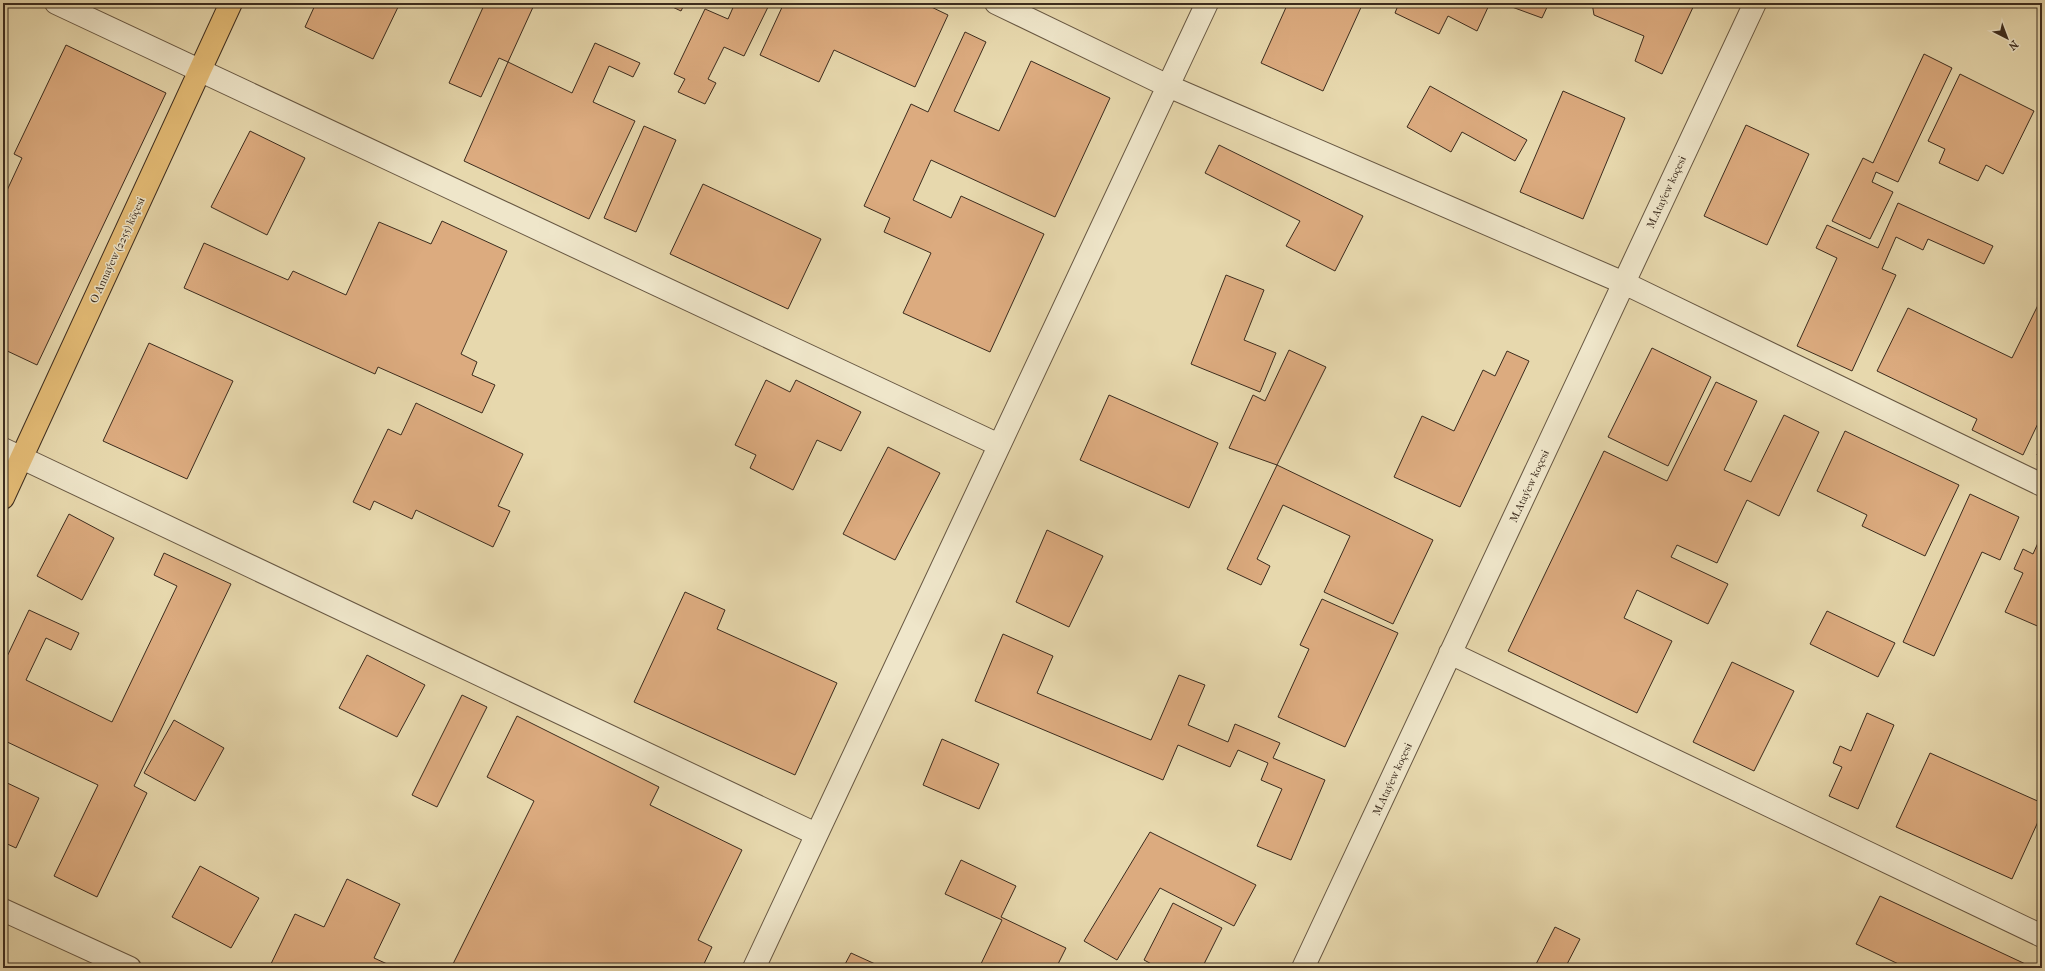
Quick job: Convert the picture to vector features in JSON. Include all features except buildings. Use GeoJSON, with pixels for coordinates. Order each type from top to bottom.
{"type":"FeatureCollection","features":[{"type":"Feature","properties":{"kind":"main road","name":"O Annaýew (2255) köçesi"},"geometry":{"type":"LineString","coordinates":[[3,498],[12,453],[231,3]]}},
{"type":"Feature","properties":{"kind":"street"},"geometry":{"type":"LineString","coordinates":[[56,3],[200,69],[999,445]]}},
{"type":"Feature","properties":{"kind":"street"},"geometry":{"type":"LineString","coordinates":[[996,3],[1168,86],[1624,283],[2042,485]]}},
{"type":"Feature","properties":{"kind":"street"},"geometry":{"type":"LineString","coordinates":[[754,968],[1207,3]]}},
{"type":"Feature","properties":{"kind":"street","name":"M.Ataýew koçesi"},"geometry":{"type":"LineString","coordinates":[[1303,968],[1755,3]]}},
{"type":"Feature","properties":{"kind":"street"},"geometry":{"type":"LineString","coordinates":[[12,453],[816,834]]}},
{"type":"Feature","properties":{"kind":"street"},"geometry":{"type":"LineString","coordinates":[[1450,653],[2042,936]]}},
{"type":"Feature","properties":{"kind":"street"},"geometry":{"type":"LineString","coordinates":[[3,910],[130,968]]}}]}
